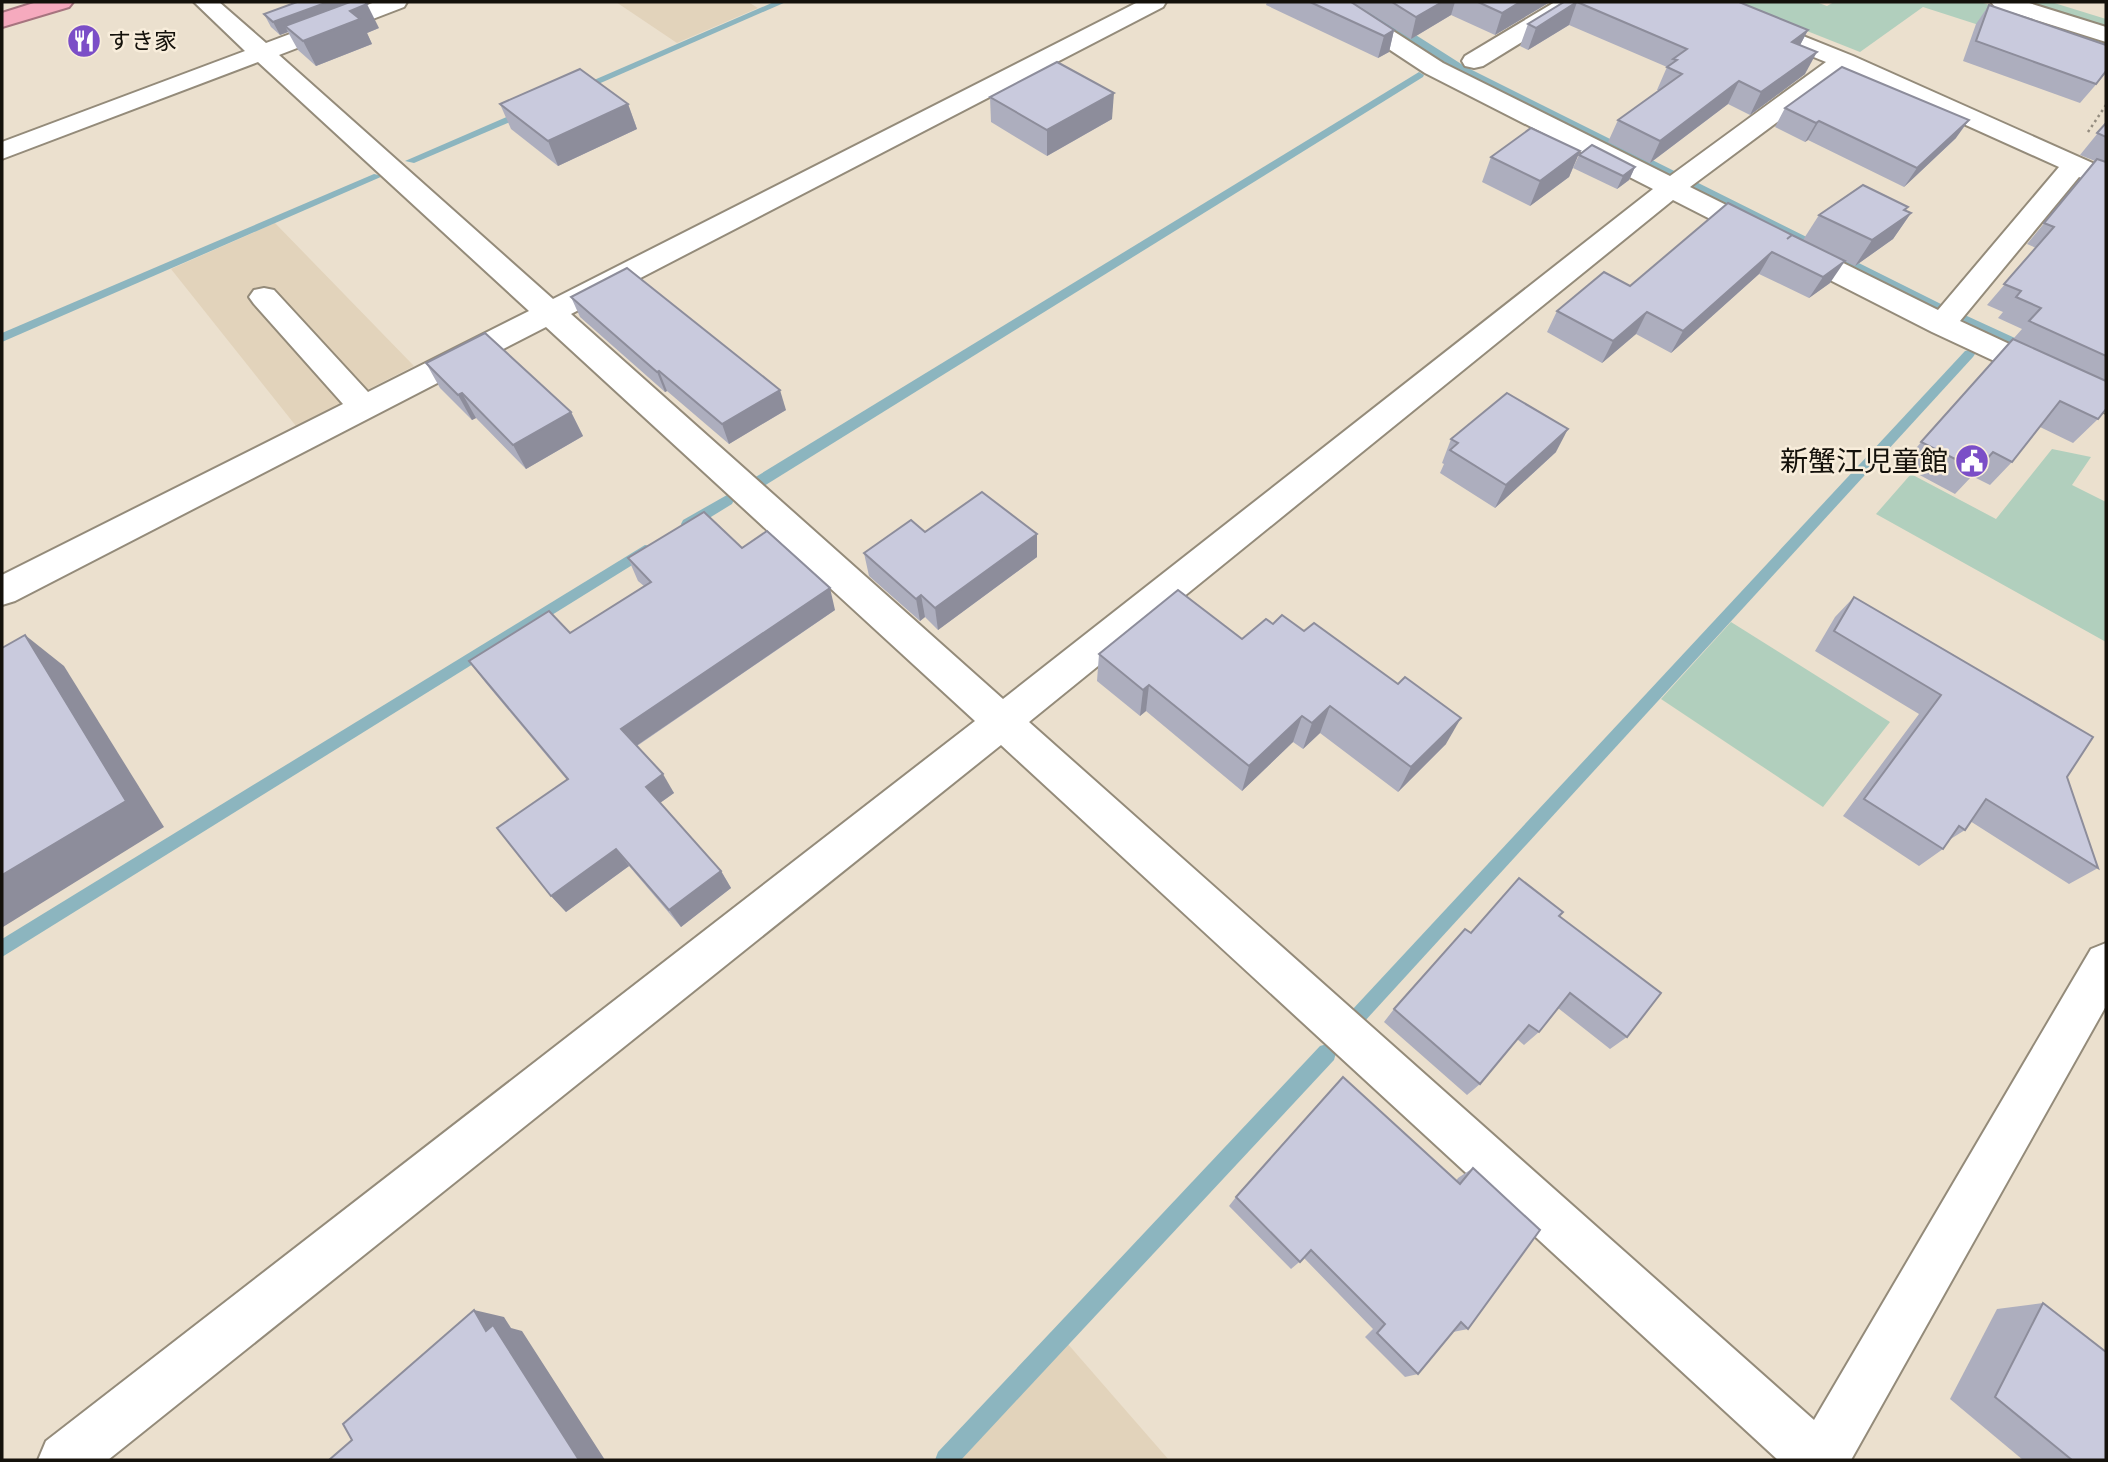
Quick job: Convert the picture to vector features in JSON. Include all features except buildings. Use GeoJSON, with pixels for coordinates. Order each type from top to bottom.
{"type":"FeatureCollection","features":[{"type":"Feature","properties":{"kind":"highway"},"geometry":{"type":"LineString","coordinates":[[2,20],[61,2]]}},
{"type":"Feature","properties":{"kind":"street"},"geometry":{"type":"LineString","coordinates":[[206,2],[548,314],[1820,1460],[2106,964]]}},
{"type":"Feature","properties":{"kind":"street"},"geometry":{"type":"LineString","coordinates":[[2,151],[396,2]]}},
{"type":"Feature","properties":{"kind":"street"},"geometry":{"type":"LineString","coordinates":[[2,591],[1155,2]]}},
{"type":"Feature","properties":{"kind":"street"},"geometry":{"type":"LineString","coordinates":[[1333,2],[1433,68],[1678,183],[1948,317],[2106,402]]}},
{"type":"Feature","properties":{"kind":"street"},"geometry":{"type":"LineString","coordinates":[[1474,61],[1572,2]]}},
{"type":"Feature","properties":{"kind":"street"},"geometry":{"type":"LineString","coordinates":[[1698,2],[1844,61],[2106,179]]}},
{"type":"Feature","properties":{"kind":"street"},"geometry":{"type":"LineString","coordinates":[[2003,2],[2106,35]]}},
{"type":"Feature","properties":{"kind":"street"},"geometry":{"type":"LineString","coordinates":[[65,1460],[1002,722],[1678,183],[1844,61]]}},
{"type":"Feature","properties":{"kind":"street"},"geometry":{"type":"LineString","coordinates":[[1948,317],[2075,165]]}},
{"type":"Feature","properties":{"kind":"street"},"geometry":{"type":"LineString","coordinates":[[264,297],[364,407]]}},
{"type":"Feature","properties":{"kind":"shaded area"},"geometry":{"type":"Polygon","coordinates":[[[616,2],[748,2],[758,8],[677,43],[616,2]]]}},
{"type":"Feature","properties":{"kind":"shaded area"},"geometry":{"type":"Polygon","coordinates":[[[275,223],[414,366],[296,426],[171,269],[275,223]]]}},
{"type":"Feature","properties":{"kind":"shaded area"},"geometry":{"type":"Polygon","coordinates":[[[1067,1343],[1169,1460],[961,1460],[1067,1343]]]}},
{"type":"Feature","properties":{"kind":"green space"},"geometry":{"type":"Polygon","coordinates":[[[1734,2],[1816,2],[1827,6],[1834,2],[1980,2],[2106,43],[2106,66],[1923,7],[1860,52],[1734,2]]]}},
{"type":"Feature","properties":{"kind":"green space"},"geometry":{"type":"Polygon","coordinates":[[[2017,2],[2051,2],[2106,19],[2106,29],[2017,2]]]}},
{"type":"Feature","properties":{"kind":"green space"},"geometry":{"type":"Polygon","coordinates":[[[2052,449],[2091,457],[2072,485],[2106,502],[2106,642],[1876,514],[1911,474],[1996,519],[2052,449]]]}},
{"type":"Feature","properties":{"kind":"green space"},"geometry":{"type":"Polygon","coordinates":[[[1731,622],[1890,722],[1823,807],[1661,699],[1731,622]]]}},
{"type":"Feature","properties":{"kind":"water"},"geometry":{"type":"Polygon","coordinates":[[[1348,2],[1364,2],[1466,67],[1943,305],[2106,380],[2106,392],[1963,326],[1440,63],[1348,2]]]}},
{"type":"Feature","properties":{"kind":"waterway"},"geometry":{"type":"LineString","coordinates":[[576,90],[781,2]]}},
{"type":"Feature","properties":{"kind":"waterway"},"geometry":{"type":"LineString","coordinates":[[759,482],[1419,75]]}},
{"type":"Feature","properties":{"kind":"waterway"},"geometry":{"type":"LineString","coordinates":[[410,161],[527,111]]}},
{"type":"Feature","properties":{"kind":"waterway"},"geometry":{"type":"LineString","coordinates":[[2,338],[378,176]]}},
{"type":"Feature","properties":{"kind":"waterway"},"geometry":{"type":"LineString","coordinates":[[1358,1016],[1969,354]]}},
{"type":"Feature","properties":{"kind":"waterway"},"geometry":{"type":"LineString","coordinates":[[688,524],[727,500]]}},
{"type":"Feature","properties":{"kind":"waterway"},"geometry":{"type":"LineString","coordinates":[[2,949],[645,550]]}},
{"type":"Feature","properties":{"kind":"waterway"},"geometry":{"type":"LineString","coordinates":[[946,1460],[1327,1053]]}},
{"type":"Feature","properties":{"kind":"place","name":"すき家"},"geometry":{"type":"Point","coordinates":[84,41]}},
{"type":"Feature","properties":{"kind":"place","name":"新蟹江児童館"},"geometry":{"type":"Point","coordinates":[1972,461]}}]}
